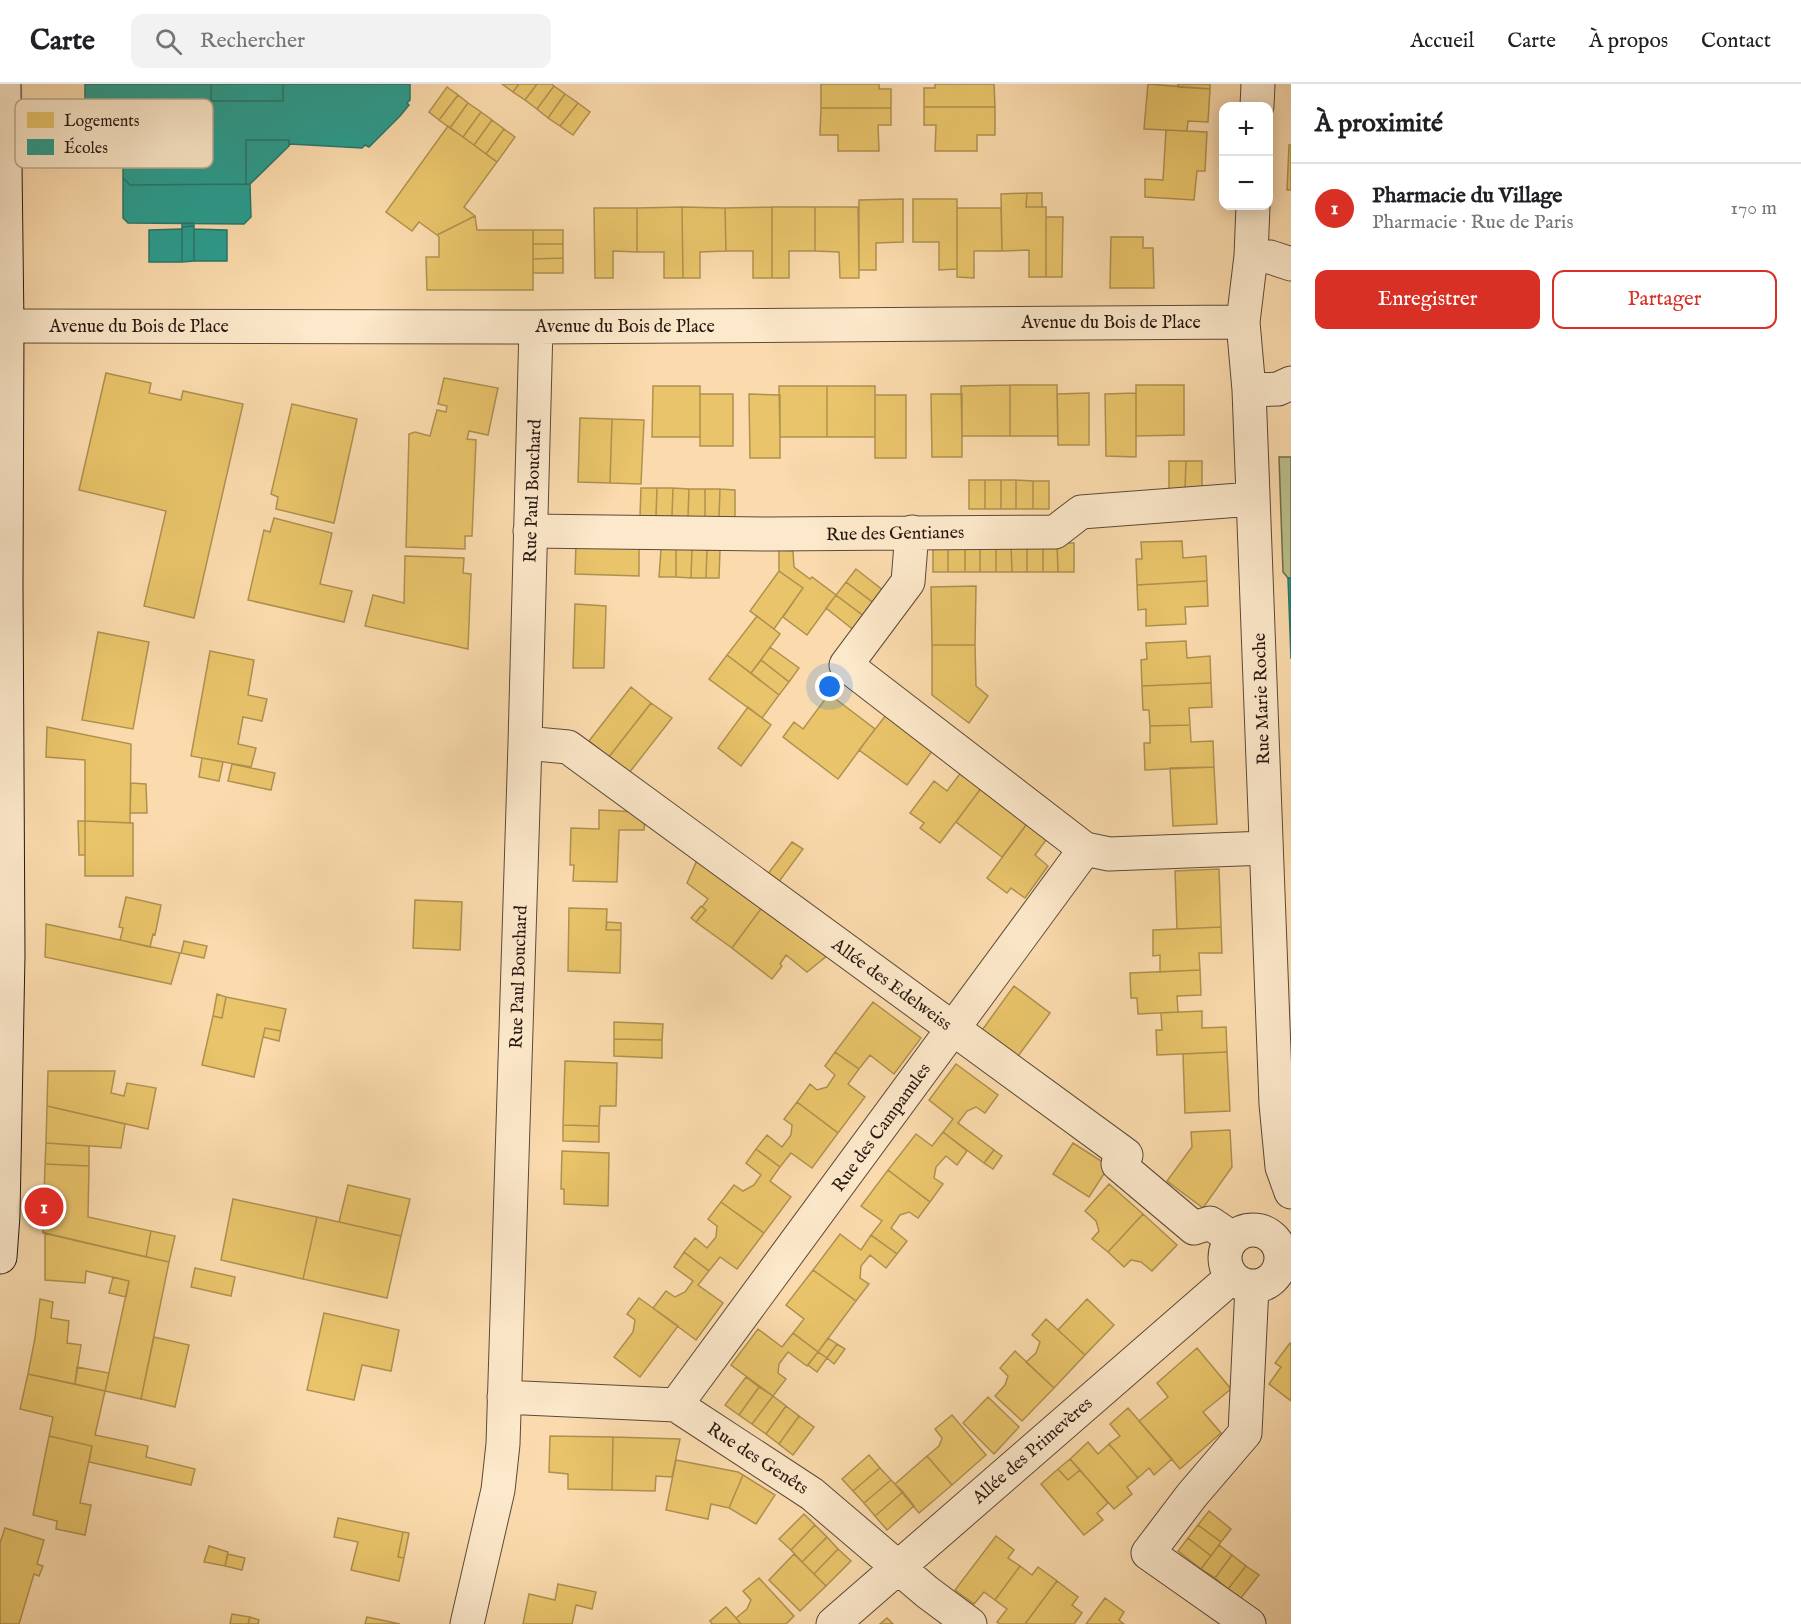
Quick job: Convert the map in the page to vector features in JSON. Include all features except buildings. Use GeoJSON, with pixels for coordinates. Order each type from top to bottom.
{"type":"FeatureCollection","features":[{"type":"Feature","properties":{"kind":"street"},"geometry":{"type":"LineString","coordinates":[[0,1257],[3,1215],[3,586],[7,326],[4,84]]}},
{"type":"Feature","properties":{"kind":"street"},"geometry":{"type":"LineString","coordinates":[[1257,102],[1258,84]]}},
{"type":"Feature","properties":{"kind":"street","name":"Rue Marie Roche"},"geometry":{"type":"LineString","coordinates":[[1253,210],[1251,256],[1243,322],[1249,390],[1278,1134],[1282,1167],[1291,1192]]}},
{"type":"Feature","properties":{"kind":"street"},"geometry":{"type":"LineString","coordinates":[[1251,256],[1270,257],[1291,264]]}},
{"type":"Feature","properties":{"kind":"street","name":"Avenue du Bois de Place"},"geometry":{"type":"LineString","coordinates":[[7,326],[536,327],[1243,322]]}},
{"type":"Feature","properties":{"kind":"street","name":"Rue Paul Bouchard"},"geometry":{"type":"LineString","coordinates":[[467,1624],[498,1490],[503,1444],[536,327]]}},
{"type":"Feature","properties":{"kind":"street"},"geometry":{"type":"LineString","coordinates":[[1249,390],[1278,389],[1291,383]]}},
{"type":"Feature","properties":{"kind":"street","name":"Rue des Gentianes"},"geometry":{"type":"LineString","coordinates":[[530,531],[770,534],[1054,531],[1081,512],[1253,500]]}},
{"type":"Feature","properties":{"kind":"street"},"geometry":{"type":"LineString","coordinates":[[912,532],[908,582],[846,664],[1085,849],[1109,854],[1266,848]]}},
{"type":"Feature","properties":{"kind":"street","name":"Allée des Edelweiss"},"geometry":{"type":"LineString","coordinates":[[525,743],[568,747],[1126,1155],[1118,1164],[1194,1228],[1210,1223],[1232,1238]]}},
{"type":"Feature","properties":{"kind":"street","name":"Rue des Campanules"},"geometry":{"type":"LineString","coordinates":[[676,1405],[1085,849]]}},
{"type":"Feature","properties":{"kind":"street"},"geometry":{"type":"LineString","coordinates":[[1253,1229],[1265,1232],[1283,1231],[1278,1270],[1263,1284],[1242,1281],[1227,1268],[1226,1247],[1232,1238],[1253,1229]]}},
{"type":"Feature","properties":{"kind":"street"},"geometry":{"type":"LineString","coordinates":[[1242,1281],[1245,1432],[1192,1495],[1148,1553],[1249,1624]]}},
{"type":"Feature","properties":{"kind":"street","name":"Allée des Primevères"},"geometry":{"type":"LineString","coordinates":[[833,1624],[898,1567],[1242,1281]]}},
{"type":"Feature","properties":{"kind":"street"},"geometry":{"type":"LineString","coordinates":[[504,1397],[676,1405]]}},
{"type":"Feature","properties":{"kind":"street","name":"Rue des Genêts"},"geometry":{"type":"LineString","coordinates":[[676,1405],[812,1494],[927,1592],[970,1624]]}},
{"type":"Feature","properties":{"kind":"green space"},"geometry":{"type":"Polygon","coordinates":[[[1279,457],[1291,457],[1291,578],[1283,572],[1279,457]]]}},
{"type":"Feature","properties":{"kind":"place","name":"Pharmacie du Village"},"geometry":{"type":"Point","coordinates":[44,1207]}}]}
